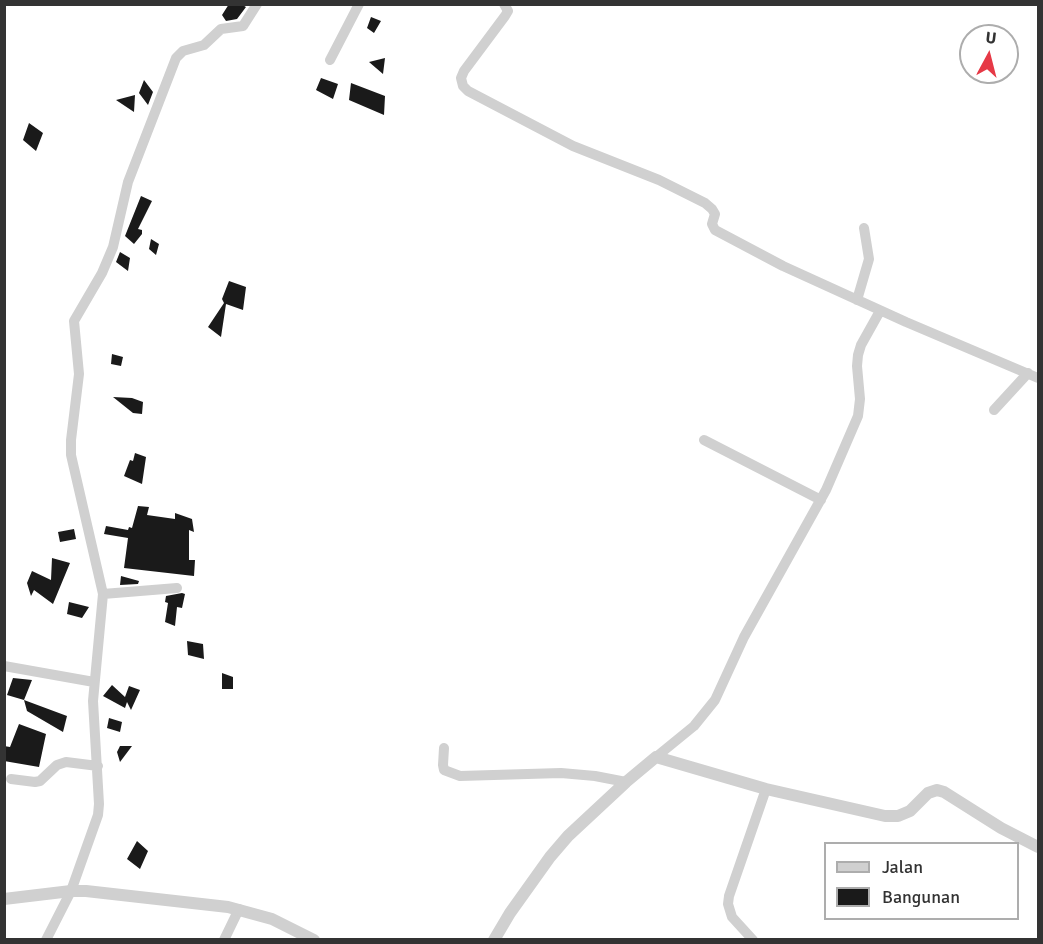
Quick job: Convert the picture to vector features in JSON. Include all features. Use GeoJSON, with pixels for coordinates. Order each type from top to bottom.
{"type":"FeatureCollection","features":[{"type":"Feature","properties":{"kind":"street"},"geometry":{"type":"LineString","coordinates":[[46,939],[71,891],[98,815],[98,766],[93,712],[103,594],[71,455],[79,374],[75,316],[102,273],[113,247],[128,182],[176,58],[183,51],[204,45],[221,29],[243,26],[257,4]]}},
{"type":"Feature","properties":{"kind":"street"},"geometry":{"type":"LineString","coordinates":[[330,60],[359,4]]}},
{"type":"Feature","properties":{"kind":"street"},"geometry":{"type":"LineString","coordinates":[[504,4],[508,11],[461,78],[463,86],[468,90],[573,146],[659,180],[705,203],[712,208],[715,214],[712,224],[715,230],[723,235],[857,300],[1038,378]]}},
{"type":"Feature","properties":{"kind":"street"},"geometry":{"type":"LineString","coordinates":[[857,300],[869,259],[864,228]]}},
{"type":"Feature","properties":{"kind":"street"},"geometry":{"type":"LineString","coordinates":[[494,939],[510,912],[550,857],[588,816],[694,726],[715,700],[744,637],[821,500],[858,416],[860,399],[858,355],[880,310]]}},
{"type":"Feature","properties":{"kind":"street"},"geometry":{"type":"LineString","coordinates":[[994,410],[1028,373]]}},
{"type":"Feature","properties":{"kind":"street"},"geometry":{"type":"LineString","coordinates":[[704,440],[821,500]]}},
{"type":"Feature","properties":{"kind":"street"},"geometry":{"type":"LineString","coordinates":[[103,594],[177,588]]}},
{"type":"Feature","properties":{"kind":"street"},"geometry":{"type":"LineString","coordinates":[[4,666],[94,682]]}},
{"type":"Feature","properties":{"kind":"street"},"geometry":{"type":"LineString","coordinates":[[444,748],[444,770],[460,776],[561,773],[626,782]]}},
{"type":"Feature","properties":{"kind":"street"},"geometry":{"type":"LineString","coordinates":[[656,757],[766,789],[891,817],[910,811],[928,793],[937,790],[1038,847]]}},
{"type":"Feature","properties":{"kind":"street"},"geometry":{"type":"LineString","coordinates":[[11,779],[40,781],[57,765],[66,762],[98,766]]}},
{"type":"Feature","properties":{"kind":"street"},"geometry":{"type":"LineString","coordinates":[[753,939],[732,917],[729,896],[766,789]]}},
{"type":"Feature","properties":{"kind":"street"},"geometry":{"type":"LineString","coordinates":[[4,899],[71,891],[164,899],[239,909],[272,919],[314,939]]}},
{"type":"Feature","properties":{"kind":"street"},"geometry":{"type":"LineString","coordinates":[[225,939],[239,909]]}},
{"type":"Feature","properties":{"kind":"building"},"geometry":{"type":"Polygon","coordinates":[[[229,4],[241,4],[246,7],[237,19],[226,21],[222,15],[229,4]]]}},
{"type":"Feature","properties":{"kind":"building"},"geometry":{"type":"Polygon","coordinates":[[[371,17],[381,21],[374,33],[367,28],[371,17]]]}},
{"type":"Feature","properties":{"kind":"building"},"geometry":{"type":"Polygon","coordinates":[[[385,58],[383,74],[369,62],[385,58]]]}},
{"type":"Feature","properties":{"kind":"building"},"geometry":{"type":"Polygon","coordinates":[[[321,78],[338,84],[333,99],[316,90],[321,78]]]}},
{"type":"Feature","properties":{"kind":"building"},"geometry":{"type":"Polygon","coordinates":[[[144,80],[153,92],[148,105],[139,93],[144,80]]]}},
{"type":"Feature","properties":{"kind":"building"},"geometry":{"type":"Polygon","coordinates":[[[351,83],[385,96],[384,115],[349,100],[351,83]]]}},
{"type":"Feature","properties":{"kind":"building"},"geometry":{"type":"Polygon","coordinates":[[[135,95],[134,112],[116,100],[135,95]]]}},
{"type":"Feature","properties":{"kind":"building"},"geometry":{"type":"Polygon","coordinates":[[[29,123],[43,133],[36,151],[23,140],[29,123]]]}},
{"type":"Feature","properties":{"kind":"building"},"geometry":{"type":"Polygon","coordinates":[[[141,196],[152,201],[138,229],[142,230],[142,234],[134,244],[125,236],[141,196]]]}},
{"type":"Feature","properties":{"kind":"building"},"geometry":{"type":"Polygon","coordinates":[[[151,239],[159,244],[156,255],[149,249],[151,239]]]}},
{"type":"Feature","properties":{"kind":"building"},"geometry":{"type":"Polygon","coordinates":[[[120,252],[130,258],[128,271],[116,262],[120,252]]]}},
{"type":"Feature","properties":{"kind":"building"},"geometry":{"type":"Polygon","coordinates":[[[229,281],[246,287],[243,310],[226,304],[221,337],[208,327],[224,303],[222,299],[229,281]]]}},
{"type":"Feature","properties":{"kind":"building"},"geometry":{"type":"Polygon","coordinates":[[[112,354],[123,357],[121,366],[111,364],[112,354]]]}},
{"type":"Feature","properties":{"kind":"building"},"geometry":{"type":"Polygon","coordinates":[[[113,397],[132,398],[143,402],[142,414],[133,413],[113,397]]]}},
{"type":"Feature","properties":{"kind":"building"},"geometry":{"type":"Polygon","coordinates":[[[135,453],[146,457],[142,484],[124,476],[135,453]]]}},
{"type":"Feature","properties":{"kind":"building"},"geometry":{"type":"Polygon","coordinates":[[[138,506],[149,507],[147,515],[175,519],[175,513],[192,519],[194,532],[189,530],[189,560],[195,560],[194,576],[124,568],[128,538],[104,534],[106,526],[128,530],[129,527],[132,528],[138,506]]]}},
{"type":"Feature","properties":{"kind":"building"},"geometry":{"type":"Polygon","coordinates":[[[74,529],[76,539],[60,542],[58,532],[74,529]]]}},
{"type":"Feature","properties":{"kind":"building"},"geometry":{"type":"Polygon","coordinates":[[[52,558],[70,563],[53,604],[34,590],[31,596],[27,583],[32,571],[51,580],[52,558]]]}},
{"type":"Feature","properties":{"kind":"building"},"geometry":{"type":"Polygon","coordinates":[[[121,576],[139,581],[138,584],[120,585],[121,576]]]}},
{"type":"Feature","properties":{"kind":"building"},"geometry":{"type":"Polygon","coordinates":[[[185,594],[182,608],[177,607],[175,626],[165,622],[168,603],[165,602],[166,596],[185,594]]]}},
{"type":"Feature","properties":{"kind":"building"},"geometry":{"type":"Polygon","coordinates":[[[69,602],[89,607],[82,618],[67,614],[69,602]]]}},
{"type":"Feature","properties":{"kind":"building"},"geometry":{"type":"Polygon","coordinates":[[[187,641],[203,644],[204,659],[188,655],[187,641]]]}},
{"type":"Feature","properties":{"kind":"building"},"geometry":{"type":"Polygon","coordinates":[[[222,673],[233,677],[233,689],[222,689],[222,673]]]}},
{"type":"Feature","properties":{"kind":"building"},"geometry":{"type":"Polygon","coordinates":[[[13,678],[32,680],[24,700],[7,695],[13,678]]]}},
{"type":"Feature","properties":{"kind":"building"},"geometry":{"type":"Polygon","coordinates":[[[112,685],[125,697],[129,686],[140,690],[131,710],[127,702],[125,708],[103,696],[112,685]]]}},
{"type":"Feature","properties":{"kind":"building"},"geometry":{"type":"Polygon","coordinates":[[[24,700],[67,716],[63,732],[27,711],[24,700]]]}},
{"type":"Feature","properties":{"kind":"building"},"geometry":{"type":"Polygon","coordinates":[[[109,718],[122,722],[120,732],[107,728],[109,718]]]}},
{"type":"Feature","properties":{"kind":"building"},"geometry":{"type":"Polygon","coordinates":[[[19,724],[46,734],[39,767],[4,761],[4,746],[10,747],[19,724]]]}},
{"type":"Feature","properties":{"kind":"building"},"geometry":{"type":"Polygon","coordinates":[[[120,746],[132,746],[120,762],[117,752],[120,746]]]}},
{"type":"Feature","properties":{"kind":"building"},"geometry":{"type":"Polygon","coordinates":[[[137,841],[148,851],[140,869],[127,859],[137,841]]]}}]}
